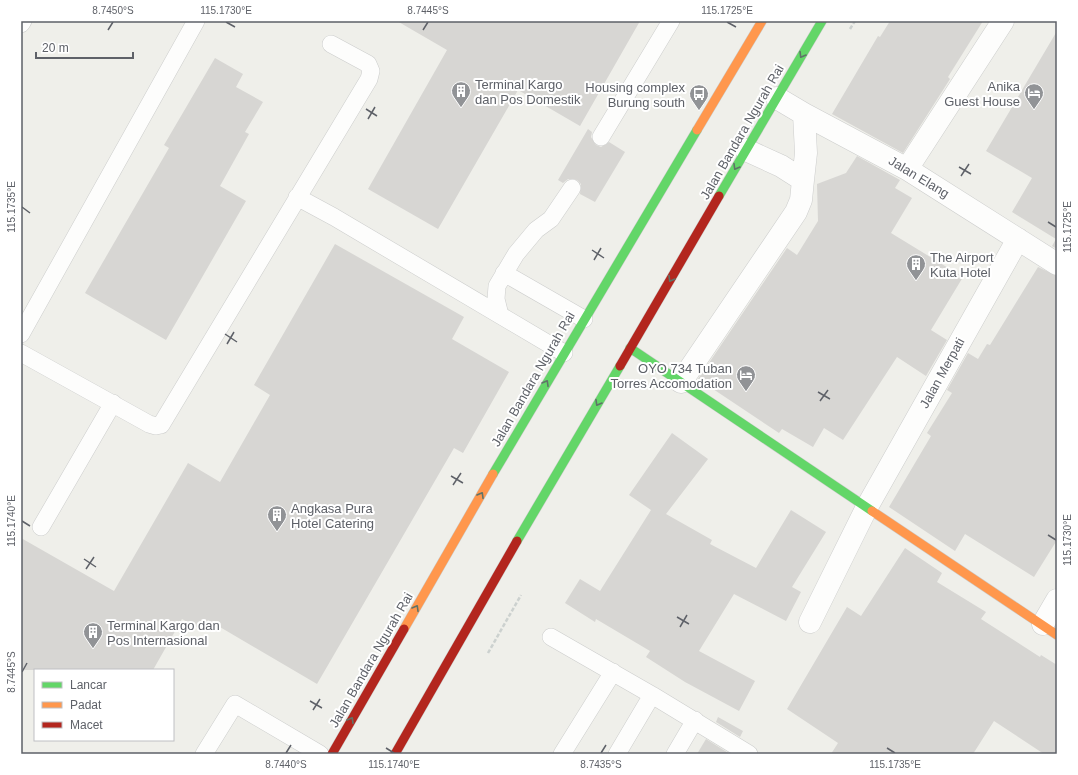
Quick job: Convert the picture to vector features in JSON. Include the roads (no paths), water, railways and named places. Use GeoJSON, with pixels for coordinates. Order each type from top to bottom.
{"type":"FeatureCollection","features":[{"type":"Feature","properties":{"kind":"street","name":"Jalan Bandara Ngurah Rai"},"geometry":{"type":"LineString","coordinates":[[332,754],[564,353],[762,21]]}},
{"type":"Feature","properties":{"kind":"street","name":"Jalan Bandara Ngurah Rai"},"geometry":{"type":"LineString","coordinates":[[395,754],[491,586],[822,21]]}},
{"type":"Feature","properties":{"kind":"street"},"geometry":{"type":"LineString","coordinates":[[907,169],[1003,21]]}},
{"type":"Feature","properties":{"kind":"street","name":"Jalan Elang"},"geometry":{"type":"LineString","coordinates":[[777,98],[907,169],[1057,264]]}},
{"type":"Feature","properties":{"kind":"street"},"geometry":{"type":"LineString","coordinates":[[680,382],[796,212],[801,200],[804,180],[806,153],[804,114]]}},
{"type":"Feature","properties":{"kind":"street"},"geometry":{"type":"LineString","coordinates":[[746,150],[781,166],[804,180]]}},
{"type":"Feature","properties":{"kind":"street","name":"Jalan Merpati"},"geometry":{"type":"LineString","coordinates":[[810,622],[867,507],[1018,239]]}},
{"type":"Feature","properties":{"kind":"street"},"geometry":{"type":"LineString","coordinates":[[630,348],[1050,629],[1057,600]]}},
{"type":"Feature","properties":{"kind":"lane"},"geometry":{"type":"LineString","coordinates":[[21,334],[196,21]]}},
{"type":"Feature","properties":{"kind":"lane"},"geometry":{"type":"LineString","coordinates":[[602,138],[671,21]]}},
{"type":"Feature","properties":{"kind":"lane"},"geometry":{"type":"LineString","coordinates":[[21,353],[156,426],[161,425],[369,79],[371,71],[368,64],[331,44]]}},
{"type":"Feature","properties":{"kind":"lane"},"geometry":{"type":"LineString","coordinates":[[500,315],[496,299],[497,286],[504,273],[516,254],[536,230],[551,218],[572,188]]}},
{"type":"Feature","properties":{"kind":"lane"},"geometry":{"type":"LineString","coordinates":[[297,197],[564,353]]}},
{"type":"Feature","properties":{"kind":"lane"},"geometry":{"type":"LineString","coordinates":[[504,273],[584,319]]}},
{"type":"Feature","properties":{"kind":"lane"},"geometry":{"type":"LineString","coordinates":[[41,527],[113,403]]}},
{"type":"Feature","properties":{"kind":"lane"},"geometry":{"type":"LineString","coordinates":[[551,638],[695,720],[749,754]]}},
{"type":"Feature","properties":{"kind":"lane"},"geometry":{"type":"LineString","coordinates":[[562,754],[613,672]]}},
{"type":"Feature","properties":{"kind":"lane"},"geometry":{"type":"LineString","coordinates":[[617,754],[652,695]]}},
{"type":"Feature","properties":{"kind":"lane"},"geometry":{"type":"LineString","coordinates":[[204,754],[235,704],[320,754]]}},
{"type":"Feature","properties":{"kind":"lane"},"geometry":{"type":"LineString","coordinates":[[675,754],[695,720]]}},
{"type":"Feature","properties":{"kind":"place","name":"Terminal Kargo dan Pos Domestik"},"geometry":{"type":"Point","coordinates":[461,108]}},
{"type":"Feature","properties":{"kind":"place","name":"Anika Guest House"},"geometry":{"type":"Point","coordinates":[1034,110]}},
{"type":"Feature","properties":{"kind":"place","name":"Housing complex Burung south"},"geometry":{"type":"Point","coordinates":[699,111]}},
{"type":"Feature","properties":{"kind":"place","name":"The Airport Kuta Hotel"},"geometry":{"type":"Point","coordinates":[916,281]}},
{"type":"Feature","properties":{"kind":"place","name":"OYO 734 Tuban Torres Accomodation"},"geometry":{"type":"Point","coordinates":[746,392]}},
{"type":"Feature","properties":{"kind":"place","name":"Angkasa Pura Hotel Catering"},"geometry":{"type":"Point","coordinates":[277,532]}},
{"type":"Feature","properties":{"kind":"place","name":"Terminal Kargo dan Pos Internasional"},"geometry":{"type":"Point","coordinates":[93,649]}}]}
